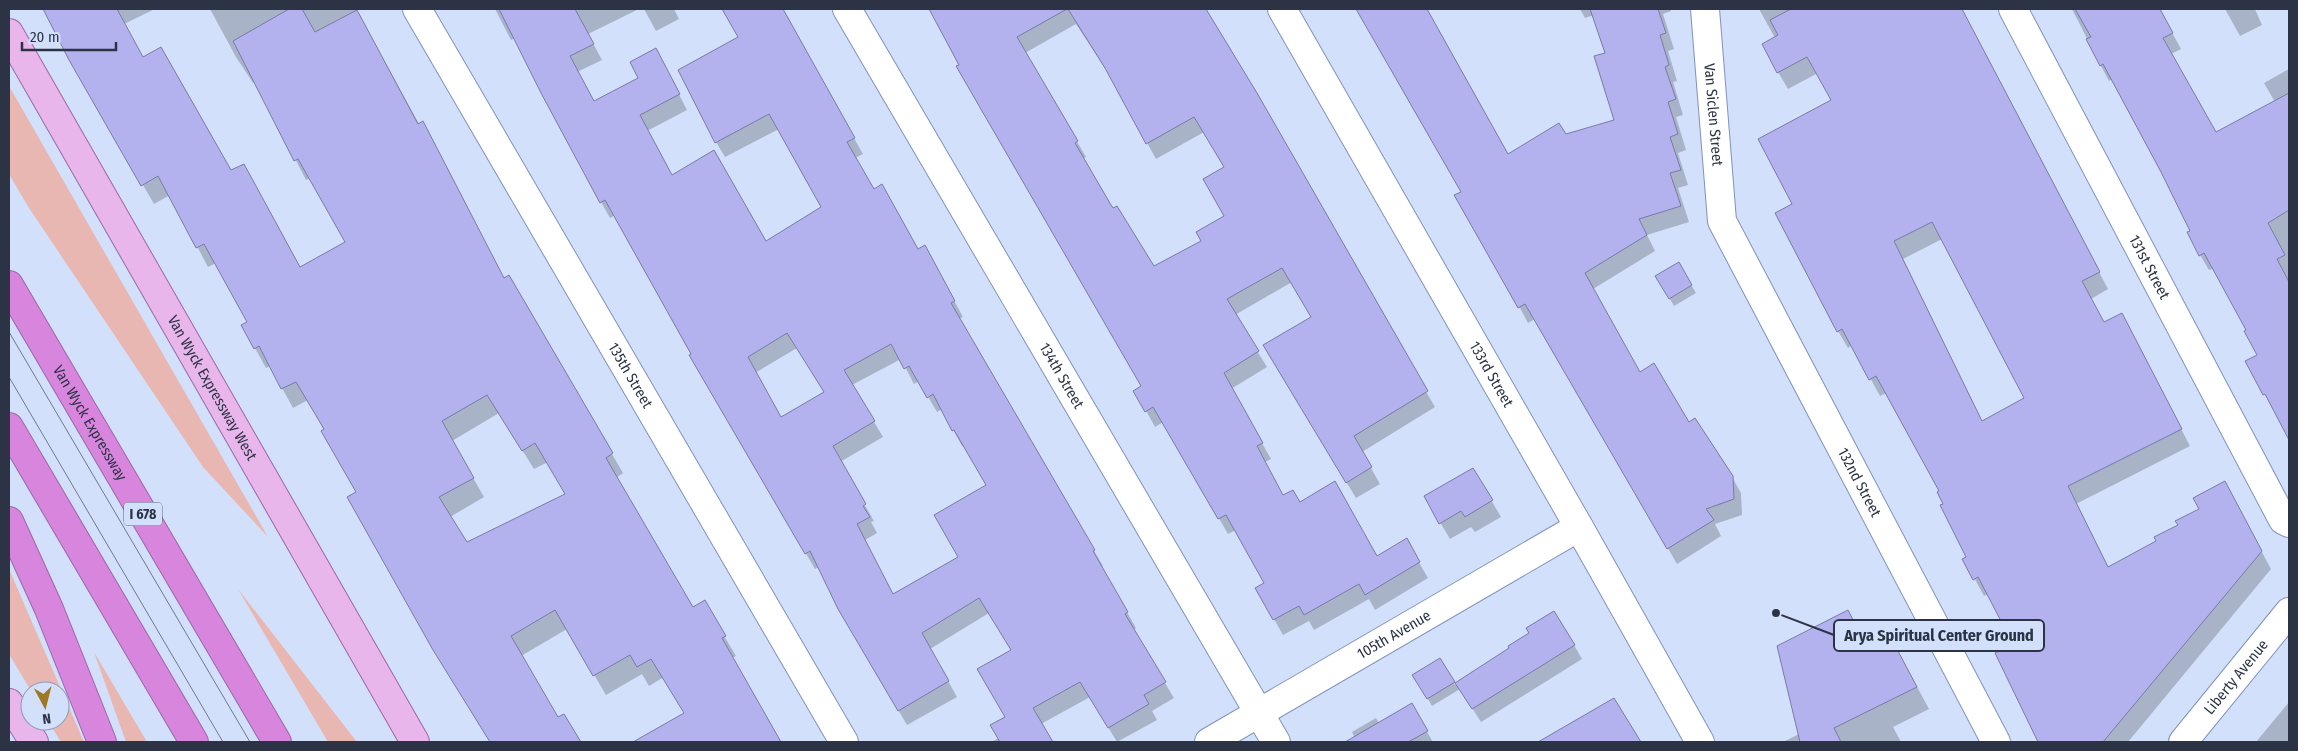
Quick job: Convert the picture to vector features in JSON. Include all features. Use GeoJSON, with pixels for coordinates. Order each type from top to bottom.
{"type":"FeatureCollection","features":[{"type":"Feature","properties":{"kind":"highway","name":"Van Wyck Expressway"},"geometry":{"type":"LineString","coordinates":[[9,285],[277,742]]}},
{"type":"Feature","properties":{"kind":"highway"},"geometry":{"type":"LineString","coordinates":[[9,427],[194,742]]}},
{"type":"Feature","properties":{"kind":"highway"},"geometry":{"type":"LineString","coordinates":[[9,521],[49,609],[102,742]]}},
{"type":"Feature","properties":{"kind":"main road","name":"Van Wyck Expressway West"},"geometry":{"type":"LineString","coordinates":[[9,33],[415,742]]}},
{"type":"Feature","properties":{"kind":"main road"},"geometry":{"type":"LineString","coordinates":[[9,703],[34,742]]}},
{"type":"Feature","properties":{"kind":"street","name":"135th Street"},"geometry":{"type":"LineString","coordinates":[[417,9],[844,742]]}},
{"type":"Feature","properties":{"kind":"street","name":"134th Street"},"geometry":{"type":"LineString","coordinates":[[847,9],[1276,742]]}},
{"type":"Feature","properties":{"kind":"street","name":"133rd Street"},"geometry":{"type":"LineString","coordinates":[[1282,9],[1700,742]]}},
{"type":"Feature","properties":{"kind":"street","name":"Van Siclen Street"},"geometry":{"type":"LineString","coordinates":[[1705,9],[1722,221]]}},
{"type":"Feature","properties":{"kind":"street","name":"131st Street"},"geometry":{"type":"LineString","coordinates":[[2013,9],[2283,520],[2289,523]]}},
{"type":"Feature","properties":{"kind":"street","name":"132nd Street"},"geometry":{"type":"LineString","coordinates":[[1722,221],[1996,742]]}},
{"type":"Feature","properties":{"kind":"street","name":"105th Avenue"},"geometry":{"type":"LineString","coordinates":[[1209,742],[1579,527]]}},
{"type":"Feature","properties":{"kind":"street","name":"Liberty Avenue"},"geometry":{"type":"LineString","coordinates":[[2183,742],[2289,612]]}},
{"type":"Feature","properties":{"kind":"shaded area"},"geometry":{"type":"Polygon","coordinates":[[[9,86],[268,537],[203,467],[29,208],[9,174],[9,86]]]}},
{"type":"Feature","properties":{"kind":"shaded area"},"geometry":{"type":"Polygon","coordinates":[[[9,569],[58,681],[25,681],[9,654],[9,569]]]}},
{"type":"Feature","properties":{"kind":"shaded area"},"geometry":{"type":"Polygon","coordinates":[[[238,589],[357,742],[328,742],[238,589]]]}},
{"type":"Feature","properties":{"kind":"shaded area"},"geometry":{"type":"Polygon","coordinates":[[[94,652],[147,742],[126,742],[94,652]]]}},
{"type":"Feature","properties":{"kind":"shaded area"},"geometry":{"type":"Polygon","coordinates":[[[70,710],[84,742],[61,742],[54,731],[70,731],[70,710]]]}},
{"type":"Feature","properties":{"kind":"building"},"geometry":{"type":"Polygon","coordinates":[[[43,9],[117,9],[143,57],[161,47],[231,170],[244,164],[300,267],[345,242],[298,159],[294,161],[233,41],[289,9],[302,9],[315,32],[357,10],[418,124],[423,121],[504,278],[509,275],[613,453],[606,458],[693,607],[705,600],[726,636],[722,638],[781,742],[633,742],[684,713],[651,659],[637,667],[630,655],[593,676],[555,610],[511,636],[558,717],[564,714],[581,742],[490,742],[433,650],[347,497],[356,492],[321,431],[324,429],[296,382],[281,389],[259,346],[254,349],[241,325],[247,322],[204,244],[196,248],[158,176],[141,186],[69,60],[43,9]],[[487,395],[442,421],[474,478],[439,497],[467,542],[565,494],[535,443],[522,451],[487,395]]]}},
{"type":"Feature","properties":{"kind":"building"},"geometry":{"type":"Polygon","coordinates":[[[499,9],[575,9],[594,44],[570,56],[594,101],[638,78],[630,62],[656,48],[680,94],[640,115],[672,175],[714,150],[766,241],[821,207],[769,114],[715,143],[678,70],[738,37],[722,9],[783,9],[855,138],[847,142],[874,189],[882,184],[918,249],[925,245],[955,301],[951,303],[1095,550],[1093,551],[1128,612],[1125,614],[1166,682],[1144,695],[1149,704],[1108,728],[1080,682],[1033,708],[1053,742],[1000,742],[990,725],[1005,717],[977,669],[1011,650],[979,598],[922,633],[949,681],[898,711],[838,609],[810,551],[805,554],[689,355],[691,354],[605,200],[600,203],[541,93],[499,9]],[[787,333],[748,357],[781,417],[824,392],[787,333]],[[891,344],[844,370],[875,421],[833,446],[866,504],[863,506],[870,517],[857,524],[893,594],[958,557],[934,515],[986,485],[954,430],[952,431],[933,394],[927,398],[909,366],[904,369],[891,344]]]}},
{"type":"Feature","properties":{"kind":"building"},"geometry":{"type":"Polygon","coordinates":[[[929,9],[1067,9],[1017,37],[1078,141],[1075,143],[1111,205],[1113,208],[1117,206],[1154,266],[1201,241],[1196,232],[1224,216],[1203,179],[1224,167],[1194,117],[1146,144],[1105,68],[1068,9],[1206,9],[1257,93],[1428,391],[1354,436],[1372,467],[1346,483],[1263,345],[1311,317],[1282,268],[1227,299],[1259,351],[1224,373],[1263,443],[1257,446],[1283,495],[1293,490],[1300,502],[1335,481],[1377,556],[1407,538],[1420,562],[1365,595],[1359,584],[1304,615],[1299,606],[1273,620],[1255,588],[1264,583],[1226,515],[1218,519],[1153,407],[1145,412],[1133,391],[1141,386],[956,66],[959,65],[929,9]]]}},
{"type":"Feature","properties":{"kind":"building"},"geometry":{"type":"Polygon","coordinates":[[[1356,9],[1427,9],[1508,154],[1559,123],[1566,134],[1614,120],[1594,56],[1605,53],[1590,9],[1658,9],[1666,33],[1660,35],[1669,65],[1665,67],[1676,99],[1668,102],[1678,134],[1670,137],[1681,170],[1670,173],[1681,206],[1639,219],[1647,235],[1585,273],[1640,372],[1654,363],[1689,422],[1695,418],[1733,476],[1734,499],[1706,509],[1714,520],[1667,549],[1525,304],[1518,308],[1454,195],[1461,192],[1356,9]]]}},
{"type":"Feature","properties":{"kind":"building"},"geometry":{"type":"Polygon","coordinates":[[[1791,9],[1962,9],[2100,272],[2082,281],[2104,322],[2122,313],[2182,429],[2068,486],[2108,567],[2156,541],[2154,537],[2178,525],[2175,521],[2199,509],[2193,498],[2225,481],[2262,551],[2103,742],[2038,742],[1995,653],[2013,644],[1978,577],[1973,580],[1962,559],[1966,557],[1940,505],[1943,504],[1937,492],[1939,491],[1876,376],[1869,380],[1842,329],[1837,332],[1775,213],[1792,204],[1758,139],[1831,100],[1807,57],[1777,73],[1762,44],[1778,35],[1770,20],[1791,9]],[[1932,222],[1894,241],[1982,421],[2024,398],[1932,222]]]}},
{"type":"Feature","properties":{"kind":"building"},"geometry":{"type":"Polygon","coordinates":[[[2075,9],[2160,9],[2173,33],[2163,38],[2216,132],[2289,93],[2289,210],[2268,223],[2285,255],[2277,259],[2289,282],[2289,440],[2245,361],[2257,355],[2244,331],[2246,330],[2204,253],[2199,256],[2187,232],[2190,231],[2161,172],[2103,64],[2100,66],[2086,39],[2091,37],[2075,9]]]}},
{"type":"Feature","properties":{"kind":"building"},"geometry":{"type":"Polygon","coordinates":[[[1679,262],[1692,285],[1669,299],[1655,276],[1679,262]]]}},
{"type":"Feature","properties":{"kind":"building"},"geometry":{"type":"Polygon","coordinates":[[[1473,468],[1493,500],[1465,517],[1461,511],[1439,524],[1424,496],[1473,468]]]}},
{"type":"Feature","properties":{"kind":"building"},"geometry":{"type":"Polygon","coordinates":[[[1848,610],[1866,645],[1889,634],[1917,687],[1834,728],[1841,742],[1800,742],[1777,646],[1848,610]]]}},
{"type":"Feature","properties":{"kind":"building"},"geometry":{"type":"Polygon","coordinates":[[[1554,611],[1575,645],[1472,709],[1455,683],[1509,648],[1508,646],[1529,633],[1526,628],[1554,611]]]}},
{"type":"Feature","properties":{"kind":"building"},"geometry":{"type":"Polygon","coordinates":[[[1440,658],[1455,682],[1427,699],[1412,675],[1440,658]]]}},
{"type":"Feature","properties":{"kind":"building"},"geometry":{"type":"Polygon","coordinates":[[[1614,698],[1641,742],[1538,742],[1614,698]]]}},
{"type":"Feature","properties":{"kind":"building"},"geometry":{"type":"Polygon","coordinates":[[[1412,703],[1428,731],[1408,742],[1345,742],[1412,703]]]}},
{"type":"Feature","properties":{"kind":"tram line"},"geometry":{"type":"LineString","coordinates":[[9,332],[250,742]]}},
{"type":"Feature","properties":{"kind":"tram line"},"geometry":{"type":"LineString","coordinates":[[9,377],[223,742]]}},
{"type":"Feature","properties":{"kind":"place","name":"Arya Spiritual Center Ground"},"geometry":{"type":"Point","coordinates":[1776,613]}}]}
